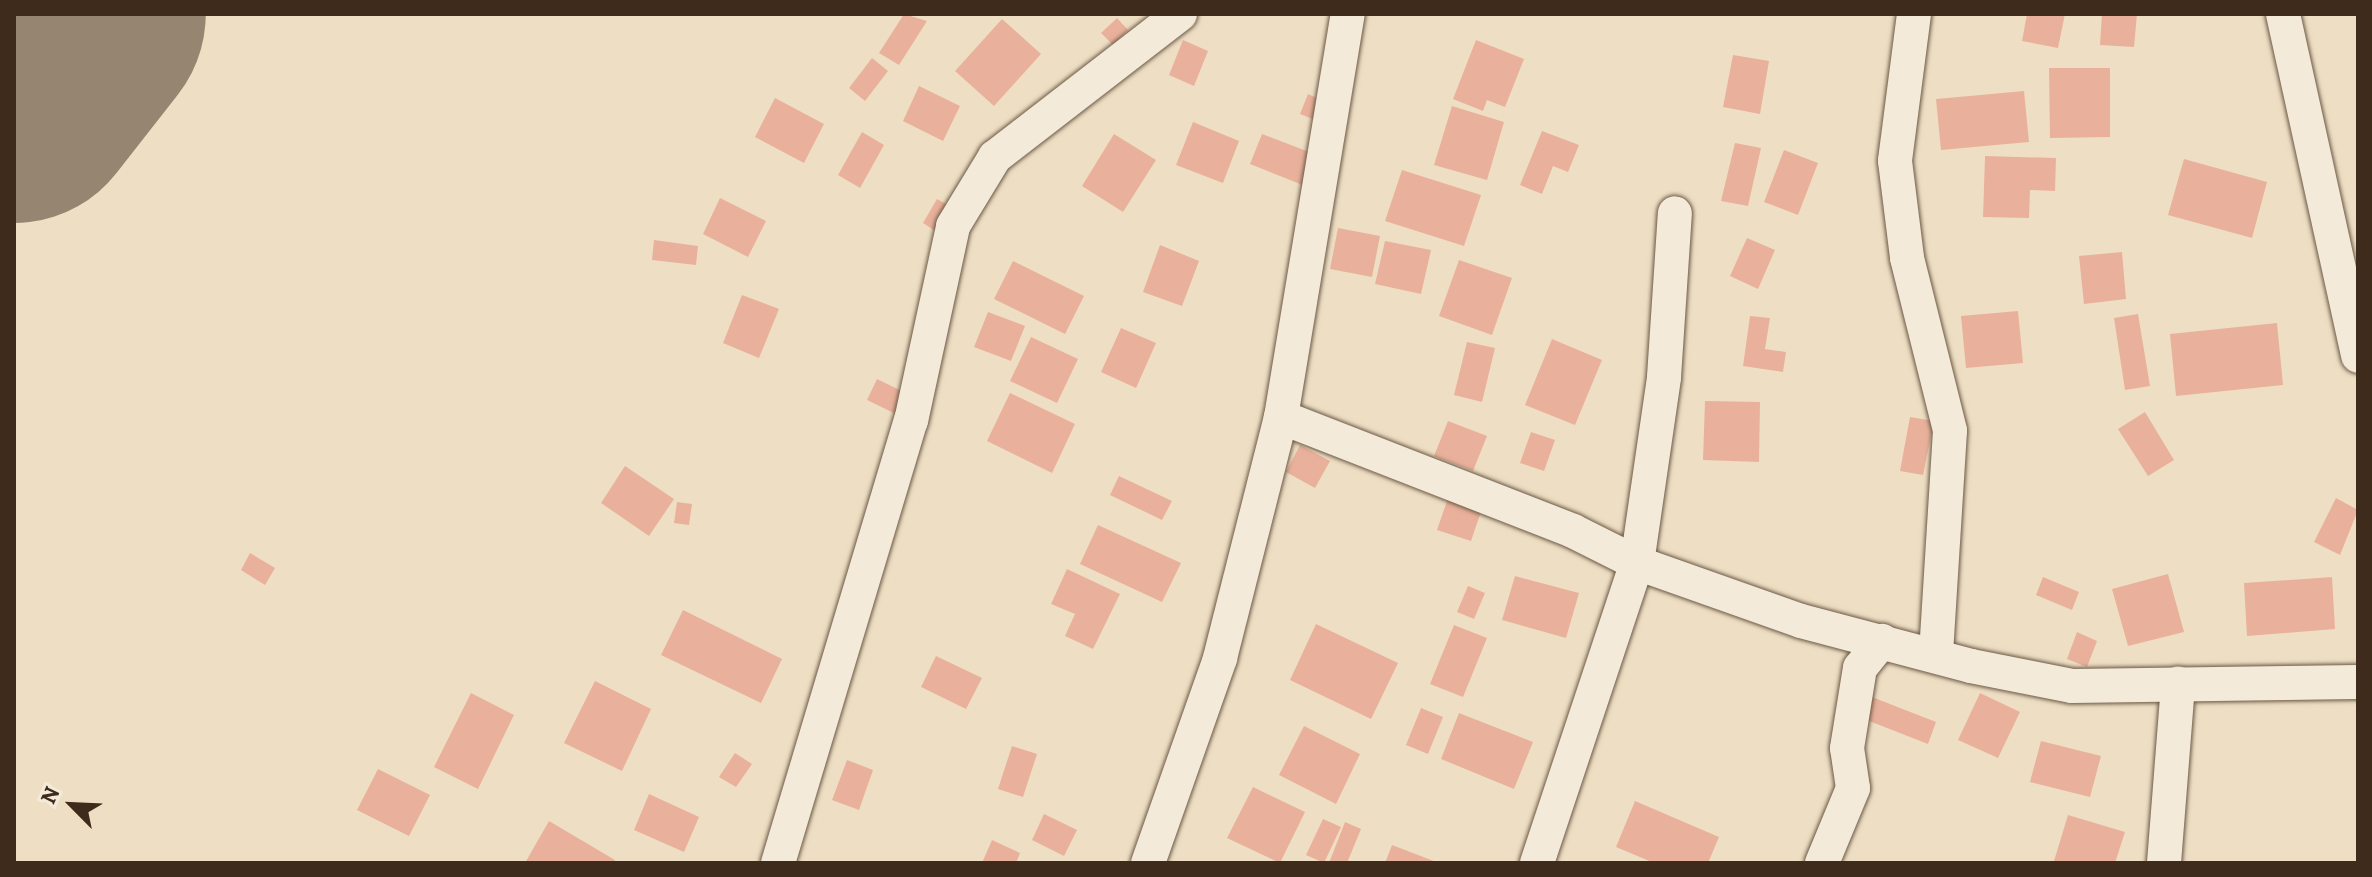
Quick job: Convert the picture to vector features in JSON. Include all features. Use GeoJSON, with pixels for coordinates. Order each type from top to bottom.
{"type":"FeatureCollection","features":[{"type":"Feature","properties":{"kind":"street"},"geometry":{"type":"LineString","coordinates":[[778,863],[911,421],[953,226],[995,157],[1180,14]]}},
{"type":"Feature","properties":{"kind":"street"},"geometry":{"type":"LineString","coordinates":[[1148,863],[1220,658],[1281,417],[1348,14]]}},
{"type":"Feature","properties":{"kind":"street"},"geometry":{"type":"LineString","coordinates":[[1914,14],[1895,161],[1907,258],[1950,431],[1936,654]]}},
{"type":"Feature","properties":{"kind":"street"},"geometry":{"type":"LineString","coordinates":[[2283,14],[2358,356]]}},
{"type":"Feature","properties":{"kind":"street"},"geometry":{"type":"LineString","coordinates":[[1537,863],[1637,563],[1664,377],[1675,213]]}},
{"type":"Feature","properties":{"kind":"street"},"geometry":{"type":"LineString","coordinates":[[1281,417],[1573,531],[1637,563],[1801,621],[1882,641],[2072,686],[2358,682]]}},
{"type":"Feature","properties":{"kind":"street"},"geometry":{"type":"LineString","coordinates":[[1822,863],[1853,788],[1847,748],[1860,668],[1882,641]]}},
{"type":"Feature","properties":{"kind":"street"},"geometry":{"type":"LineString","coordinates":[[2164,863],[2178,684]]}},
{"type":"Feature","properties":{"kind":"building"},"geometry":{"type":"Polygon","coordinates":[[[904,14],[927,21],[899,65],[879,53],[904,14]]]}},
{"type":"Feature","properties":{"kind":"building"},"geometry":{"type":"Polygon","coordinates":[[[2027,14],[2065,14],[2058,48],[2022,41],[2027,14]]]}},
{"type":"Feature","properties":{"kind":"building"},"geometry":{"type":"Polygon","coordinates":[[[2102,14],[2137,14],[2134,47],[2100,45],[2102,14]]]}},
{"type":"Feature","properties":{"kind":"building"},"geometry":{"type":"Polygon","coordinates":[[[1117,18],[1128,30],[1113,45],[1101,33],[1117,18]]]}},
{"type":"Feature","properties":{"kind":"building"},"geometry":{"type":"Polygon","coordinates":[[[1002,19],[1041,54],[994,106],[955,71],[1002,19]]]}},
{"type":"Feature","properties":{"kind":"building"},"geometry":{"type":"Polygon","coordinates":[[[1183,40],[1208,51],[1194,86],[1169,75],[1183,40]]]}},
{"type":"Feature","properties":{"kind":"building"},"geometry":{"type":"Polygon","coordinates":[[[1476,40],[1524,59],[1505,107],[1487,100],[1483,111],[1453,99],[1476,40]]]}},
{"type":"Feature","properties":{"kind":"building"},"geometry":{"type":"Polygon","coordinates":[[[1733,55],[1769,61],[1760,114],[1723,107],[1733,55]]]}},
{"type":"Feature","properties":{"kind":"building"},"geometry":{"type":"Polygon","coordinates":[[[872,58],[888,71],[865,101],[849,88],[872,58]]]}},
{"type":"Feature","properties":{"kind":"building"},"geometry":{"type":"Polygon","coordinates":[[[2049,68],[2110,68],[2110,137],[2050,138],[2049,68]]]}},
{"type":"Feature","properties":{"kind":"building"},"geometry":{"type":"Polygon","coordinates":[[[919,86],[960,106],[943,141],[903,121],[919,86]]]}},
{"type":"Feature","properties":{"kind":"building"},"geometry":{"type":"Polygon","coordinates":[[[2024,91],[2029,142],[1941,150],[1936,99],[2024,91]]]}},
{"type":"Feature","properties":{"kind":"building"},"geometry":{"type":"Polygon","coordinates":[[[1308,94],[1323,101],[1315,120],[1300,114],[1308,94]]]}},
{"type":"Feature","properties":{"kind":"building"},"geometry":{"type":"Polygon","coordinates":[[[775,98],[824,124],[804,163],[755,137],[775,98]]]}},
{"type":"Feature","properties":{"kind":"building"},"geometry":{"type":"Polygon","coordinates":[[[1452,106],[1504,122],[1487,180],[1434,165],[1452,106]]]}},
{"type":"Feature","properties":{"kind":"building"},"geometry":{"type":"Polygon","coordinates":[[[1193,122],[1239,141],[1223,183],[1176,165],[1193,122]]]}},
{"type":"Feature","properties":{"kind":"building"},"geometry":{"type":"Polygon","coordinates":[[[1542,131],[1579,145],[1568,172],[1553,166],[1542,194],[1520,185],[1542,131]]]}},
{"type":"Feature","properties":{"kind":"building"},"geometry":{"type":"Polygon","coordinates":[[[862,132],[884,145],[860,188],[838,175],[862,132]]]}},
{"type":"Feature","properties":{"kind":"building"},"geometry":{"type":"Polygon","coordinates":[[[1114,134],[1156,160],[1123,212],[1082,186],[1114,134]]]}},
{"type":"Feature","properties":{"kind":"building"},"geometry":{"type":"Polygon","coordinates":[[[1262,134],[1317,155],[1305,186],[1250,164],[1262,134]]]}},
{"type":"Feature","properties":{"kind":"building"},"geometry":{"type":"Polygon","coordinates":[[[1735,143],[1761,148],[1748,206],[1721,201],[1735,143]]]}},
{"type":"Feature","properties":{"kind":"building"},"geometry":{"type":"Polygon","coordinates":[[[1784,150],[1818,163],[1798,215],[1764,202],[1784,150]]]}},
{"type":"Feature","properties":{"kind":"building"},"geometry":{"type":"Polygon","coordinates":[[[1985,156],[2056,158],[2055,191],[2030,190],[2029,218],[1983,217],[1985,156]]]}},
{"type":"Feature","properties":{"kind":"building"},"geometry":{"type":"Polygon","coordinates":[[[2184,159],[2267,182],[2252,238],[2168,215],[2184,159]]]}},
{"type":"Feature","properties":{"kind":"building"},"geometry":{"type":"Polygon","coordinates":[[[1402,170],[1481,195],[1464,246],[1385,221],[1402,170]]]}},
{"type":"Feature","properties":{"kind":"building"},"geometry":{"type":"Polygon","coordinates":[[[720,198],[766,221],[748,257],[703,234],[720,198]]]}},
{"type":"Feature","properties":{"kind":"building"},"geometry":{"type":"Polygon","coordinates":[[[937,199],[955,209],[940,234],[923,223],[937,199]]]}},
{"type":"Feature","properties":{"kind":"building"},"geometry":{"type":"Polygon","coordinates":[[[1338,228],[1380,236],[1372,277],[1330,269],[1338,228]]]}},
{"type":"Feature","properties":{"kind":"building"},"geometry":{"type":"Polygon","coordinates":[[[1747,238],[1775,250],[1758,289],[1730,276],[1747,238]]]}},
{"type":"Feature","properties":{"kind":"building"},"geometry":{"type":"Polygon","coordinates":[[[654,240],[698,246],[696,265],[652,260],[654,240]]]}},
{"type":"Feature","properties":{"kind":"building"},"geometry":{"type":"Polygon","coordinates":[[[1385,241],[1431,250],[1421,294],[1375,284],[1385,241]]]}},
{"type":"Feature","properties":{"kind":"building"},"geometry":{"type":"Polygon","coordinates":[[[1160,245],[1199,261],[1182,306],[1143,292],[1160,245]]]}},
{"type":"Feature","properties":{"kind":"building"},"geometry":{"type":"Polygon","coordinates":[[[2122,252],[2126,299],[2084,304],[2079,256],[2122,252]]]}},
{"type":"Feature","properties":{"kind":"building"},"geometry":{"type":"Polygon","coordinates":[[[1459,260],[1512,278],[1492,335],[1439,316],[1459,260]]]}},
{"type":"Feature","properties":{"kind":"building"},"geometry":{"type":"Polygon","coordinates":[[[1013,261],[1084,296],[1065,334],[994,299],[1013,261]]]}},
{"type":"Feature","properties":{"kind":"building"},"geometry":{"type":"Polygon","coordinates":[[[742,295],[779,309],[759,358],[723,343],[742,295]]]}},
{"type":"Feature","properties":{"kind":"building"},"geometry":{"type":"Polygon","coordinates":[[[2018,311],[2023,363],[1966,368],[1961,316],[2018,311]]]}},
{"type":"Feature","properties":{"kind":"building"},"geometry":{"type":"Polygon","coordinates":[[[988,312],[1025,326],[1011,361],[974,347],[988,312]]]}},
{"type":"Feature","properties":{"kind":"building"},"geometry":{"type":"Polygon","coordinates":[[[2138,314],[2150,386],[2125,390],[2114,318],[2138,314]]]}},
{"type":"Feature","properties":{"kind":"building"},"geometry":{"type":"Polygon","coordinates":[[[1750,316],[1770,318],[1765,349],[1786,352],[1783,372],[1743,366],[1750,316]]]}},
{"type":"Feature","properties":{"kind":"building"},"geometry":{"type":"Polygon","coordinates":[[[2277,323],[2283,385],[2176,396],[2170,334],[2277,323]]]}},
{"type":"Feature","properties":{"kind":"building"},"geometry":{"type":"Polygon","coordinates":[[[1121,328],[1156,343],[1136,388],[1101,372],[1121,328]]]}},
{"type":"Feature","properties":{"kind":"building"},"geometry":{"type":"Polygon","coordinates":[[[1031,337],[1078,359],[1057,403],[1010,381],[1031,337]]]}},
{"type":"Feature","properties":{"kind":"building"},"geometry":{"type":"Polygon","coordinates":[[[1552,339],[1602,360],[1575,425],[1525,405],[1552,339]]]}},
{"type":"Feature","properties":{"kind":"building"},"geometry":{"type":"Polygon","coordinates":[[[1467,342],[1495,348],[1482,402],[1454,395],[1467,342]]]}},
{"type":"Feature","properties":{"kind":"building"},"geometry":{"type":"Polygon","coordinates":[[[877,379],[910,395],[900,416],[867,400],[877,379]]]}},
{"type":"Feature","properties":{"kind":"building"},"geometry":{"type":"Polygon","coordinates":[[[1010,393],[1075,424],[1052,473],[987,441],[1010,393]]]}},
{"type":"Feature","properties":{"kind":"building"},"geometry":{"type":"Polygon","coordinates":[[[1705,401],[1760,402],[1759,462],[1703,460],[1705,401]]]}},
{"type":"Feature","properties":{"kind":"building"},"geometry":{"type":"Polygon","coordinates":[[[2145,412],[2174,460],[2148,476],[2118,429],[2145,412]]]}},
{"type":"Feature","properties":{"kind":"building"},"geometry":{"type":"Polygon","coordinates":[[[1910,417],[1934,421],[1923,475],[1900,471],[1910,417]]]}},
{"type":"Feature","properties":{"kind":"building"},"geometry":{"type":"Polygon","coordinates":[[[1448,421],[1487,436],[1473,471],[1434,456],[1448,421]]]}},
{"type":"Feature","properties":{"kind":"building"},"geometry":{"type":"Polygon","coordinates":[[[1531,432],[1555,440],[1544,471],[1520,463],[1531,432]]]}},
{"type":"Feature","properties":{"kind":"building"},"geometry":{"type":"Polygon","coordinates":[[[1300,445],[1330,461],[1315,488],[1286,472],[1300,445]]]}},
{"type":"Feature","properties":{"kind":"building"},"geometry":{"type":"Polygon","coordinates":[[[625,466],[674,499],[649,536],[601,503],[625,466]]]}},
{"type":"Feature","properties":{"kind":"building"},"geometry":{"type":"Polygon","coordinates":[[[1119,476],[1172,501],[1162,520],[1110,495],[1119,476]]]}},
{"type":"Feature","properties":{"kind":"building"},"geometry":{"type":"Polygon","coordinates":[[[1450,492],[1484,503],[1471,541],[1437,530],[1450,492]]]}},
{"type":"Feature","properties":{"kind":"building"},"geometry":{"type":"Polygon","coordinates":[[[2336,498],[2358,510],[2340,555],[2314,542],[2336,498]]]}},
{"type":"Feature","properties":{"kind":"building"},"geometry":{"type":"Polygon","coordinates":[[[677,502],[692,504],[689,525],[674,523],[677,502]]]}},
{"type":"Feature","properties":{"kind":"building"},"geometry":{"type":"Polygon","coordinates":[[[1098,525],[1181,563],[1162,602],[1080,564],[1098,525]]]}},
{"type":"Feature","properties":{"kind":"building"},"geometry":{"type":"Polygon","coordinates":[[[250,553],[275,568],[265,585],[241,570],[250,553]]]}},
{"type":"Feature","properties":{"kind":"building"},"geometry":{"type":"Polygon","coordinates":[[[1067,569],[1120,594],[1093,649],[1065,636],[1075,614],[1051,604],[1067,569]]]}},
{"type":"Feature","properties":{"kind":"building"},"geometry":{"type":"Polygon","coordinates":[[[2168,574],[2184,632],[2128,646],[2112,589],[2168,574]]]}},
{"type":"Feature","properties":{"kind":"building"},"geometry":{"type":"Polygon","coordinates":[[[1515,576],[1579,593],[1566,638],[1502,620],[1515,576]]]}},
{"type":"Feature","properties":{"kind":"building"},"geometry":{"type":"Polygon","coordinates":[[[2043,577],[2079,592],[2072,610],[2036,595],[2043,577]]]}},
{"type":"Feature","properties":{"kind":"building"},"geometry":{"type":"Polygon","coordinates":[[[2332,577],[2335,629],[2247,636],[2244,583],[2332,577]]]}},
{"type":"Feature","properties":{"kind":"building"},"geometry":{"type":"Polygon","coordinates":[[[1468,586],[1485,593],[1474,619],[1457,612],[1468,586]]]}},
{"type":"Feature","properties":{"kind":"building"},"geometry":{"type":"Polygon","coordinates":[[[683,610],[782,659],[761,703],[661,655],[683,610]]]}},
{"type":"Feature","properties":{"kind":"building"},"geometry":{"type":"Polygon","coordinates":[[[1316,624],[1398,663],[1371,719],[1290,680],[1316,624]]]}},
{"type":"Feature","properties":{"kind":"building"},"geometry":{"type":"Polygon","coordinates":[[[1454,625],[1487,638],[1463,697],[1430,684],[1454,625]]]}},
{"type":"Feature","properties":{"kind":"building"},"geometry":{"type":"Polygon","coordinates":[[[2077,632],[2097,641],[2087,667],[2067,659],[2077,632]]]}},
{"type":"Feature","properties":{"kind":"building"},"geometry":{"type":"Polygon","coordinates":[[[936,656],[982,678],[966,709],[921,687],[936,656]]]}},
{"type":"Feature","properties":{"kind":"building"},"geometry":{"type":"Polygon","coordinates":[[[595,681],[651,709],[622,771],[564,743],[595,681]]]}},
{"type":"Feature","properties":{"kind":"building"},"geometry":{"type":"Polygon","coordinates":[[[471,693],[514,715],[478,789],[434,767],[471,693]]]}},
{"type":"Feature","properties":{"kind":"building"},"geometry":{"type":"Polygon","coordinates":[[[1980,693],[2020,712],[1998,758],[1958,740],[1980,693]]]}},
{"type":"Feature","properties":{"kind":"building"},"geometry":{"type":"Polygon","coordinates":[[[1872,697],[1936,722],[1928,744],[1864,719],[1872,697]]]}},
{"type":"Feature","properties":{"kind":"building"},"geometry":{"type":"Polygon","coordinates":[[[1421,708],[1443,717],[1428,754],[1406,745],[1421,708]]]}},
{"type":"Feature","properties":{"kind":"building"},"geometry":{"type":"Polygon","coordinates":[[[1459,713],[1533,742],[1514,789],[1441,759],[1459,713]]]}},
{"type":"Feature","properties":{"kind":"building"},"geometry":{"type":"Polygon","coordinates":[[[1304,726],[1360,754],[1336,804],[1279,775],[1304,726]]]}},
{"type":"Feature","properties":{"kind":"building"},"geometry":{"type":"Polygon","coordinates":[[[2041,741],[2101,756],[2090,797],[2030,782],[2041,741]]]}},
{"type":"Feature","properties":{"kind":"building"},"geometry":{"type":"Polygon","coordinates":[[[1012,746],[1037,754],[1023,797],[998,789],[1012,746]]]}},
{"type":"Feature","properties":{"kind":"building"},"geometry":{"type":"Polygon","coordinates":[[[735,753],[752,764],[736,787],[719,777],[735,753]]]}},
{"type":"Feature","properties":{"kind":"building"},"geometry":{"type":"Polygon","coordinates":[[[847,760],[873,770],[859,810],[832,800],[847,760]]]}},
{"type":"Feature","properties":{"kind":"building"},"geometry":{"type":"Polygon","coordinates":[[[378,769],[430,795],[409,836],[357,810],[378,769]]]}},
{"type":"Feature","properties":{"kind":"building"},"geometry":{"type":"Polygon","coordinates":[[[1253,787],[1305,812],[1280,863],[1227,838],[1253,787]]]}},
{"type":"Feature","properties":{"kind":"building"},"geometry":{"type":"Polygon","coordinates":[[[649,794],[699,817],[684,852],[634,830],[649,794]]]}},
{"type":"Feature","properties":{"kind":"building"},"geometry":{"type":"Polygon","coordinates":[[[1635,801],[1719,837],[1708,863],[1654,863],[1616,847],[1635,801]]]}},
{"type":"Feature","properties":{"kind":"building"},"geometry":{"type":"Polygon","coordinates":[[[1044,814],[1077,830],[1064,856],[1032,840],[1044,814]]]}},
{"type":"Feature","properties":{"kind":"building"},"geometry":{"type":"Polygon","coordinates":[[[2068,815],[2125,832],[2115,863],[2054,861],[2068,815]]]}},
{"type":"Feature","properties":{"kind":"building"},"geometry":{"type":"Polygon","coordinates":[[[1323,819],[1341,827],[1324,863],[1306,855],[1323,819]]]}},
{"type":"Feature","properties":{"kind":"building"},"geometry":{"type":"Polygon","coordinates":[[[549,821],[615,860],[614,863],[525,863],[549,821]]]}},
{"type":"Feature","properties":{"kind":"building"},"geometry":{"type":"Polygon","coordinates":[[[1345,822],[1361,829],[1347,863],[1329,863],[1345,822]]]}},
{"type":"Feature","properties":{"kind":"building"},"geometry":{"type":"Polygon","coordinates":[[[992,840],[1020,853],[1016,863],[982,863],[992,840]]]}},
{"type":"Feature","properties":{"kind":"building"},"geometry":{"type":"Polygon","coordinates":[[[1392,845],[1439,863],[1385,863],[1392,845]]]}},
{"type":"Feature","properties":{"kind":"runway"},"geometry":{"type":"LineString","coordinates":[[14,93],[76,14]]}}]}
